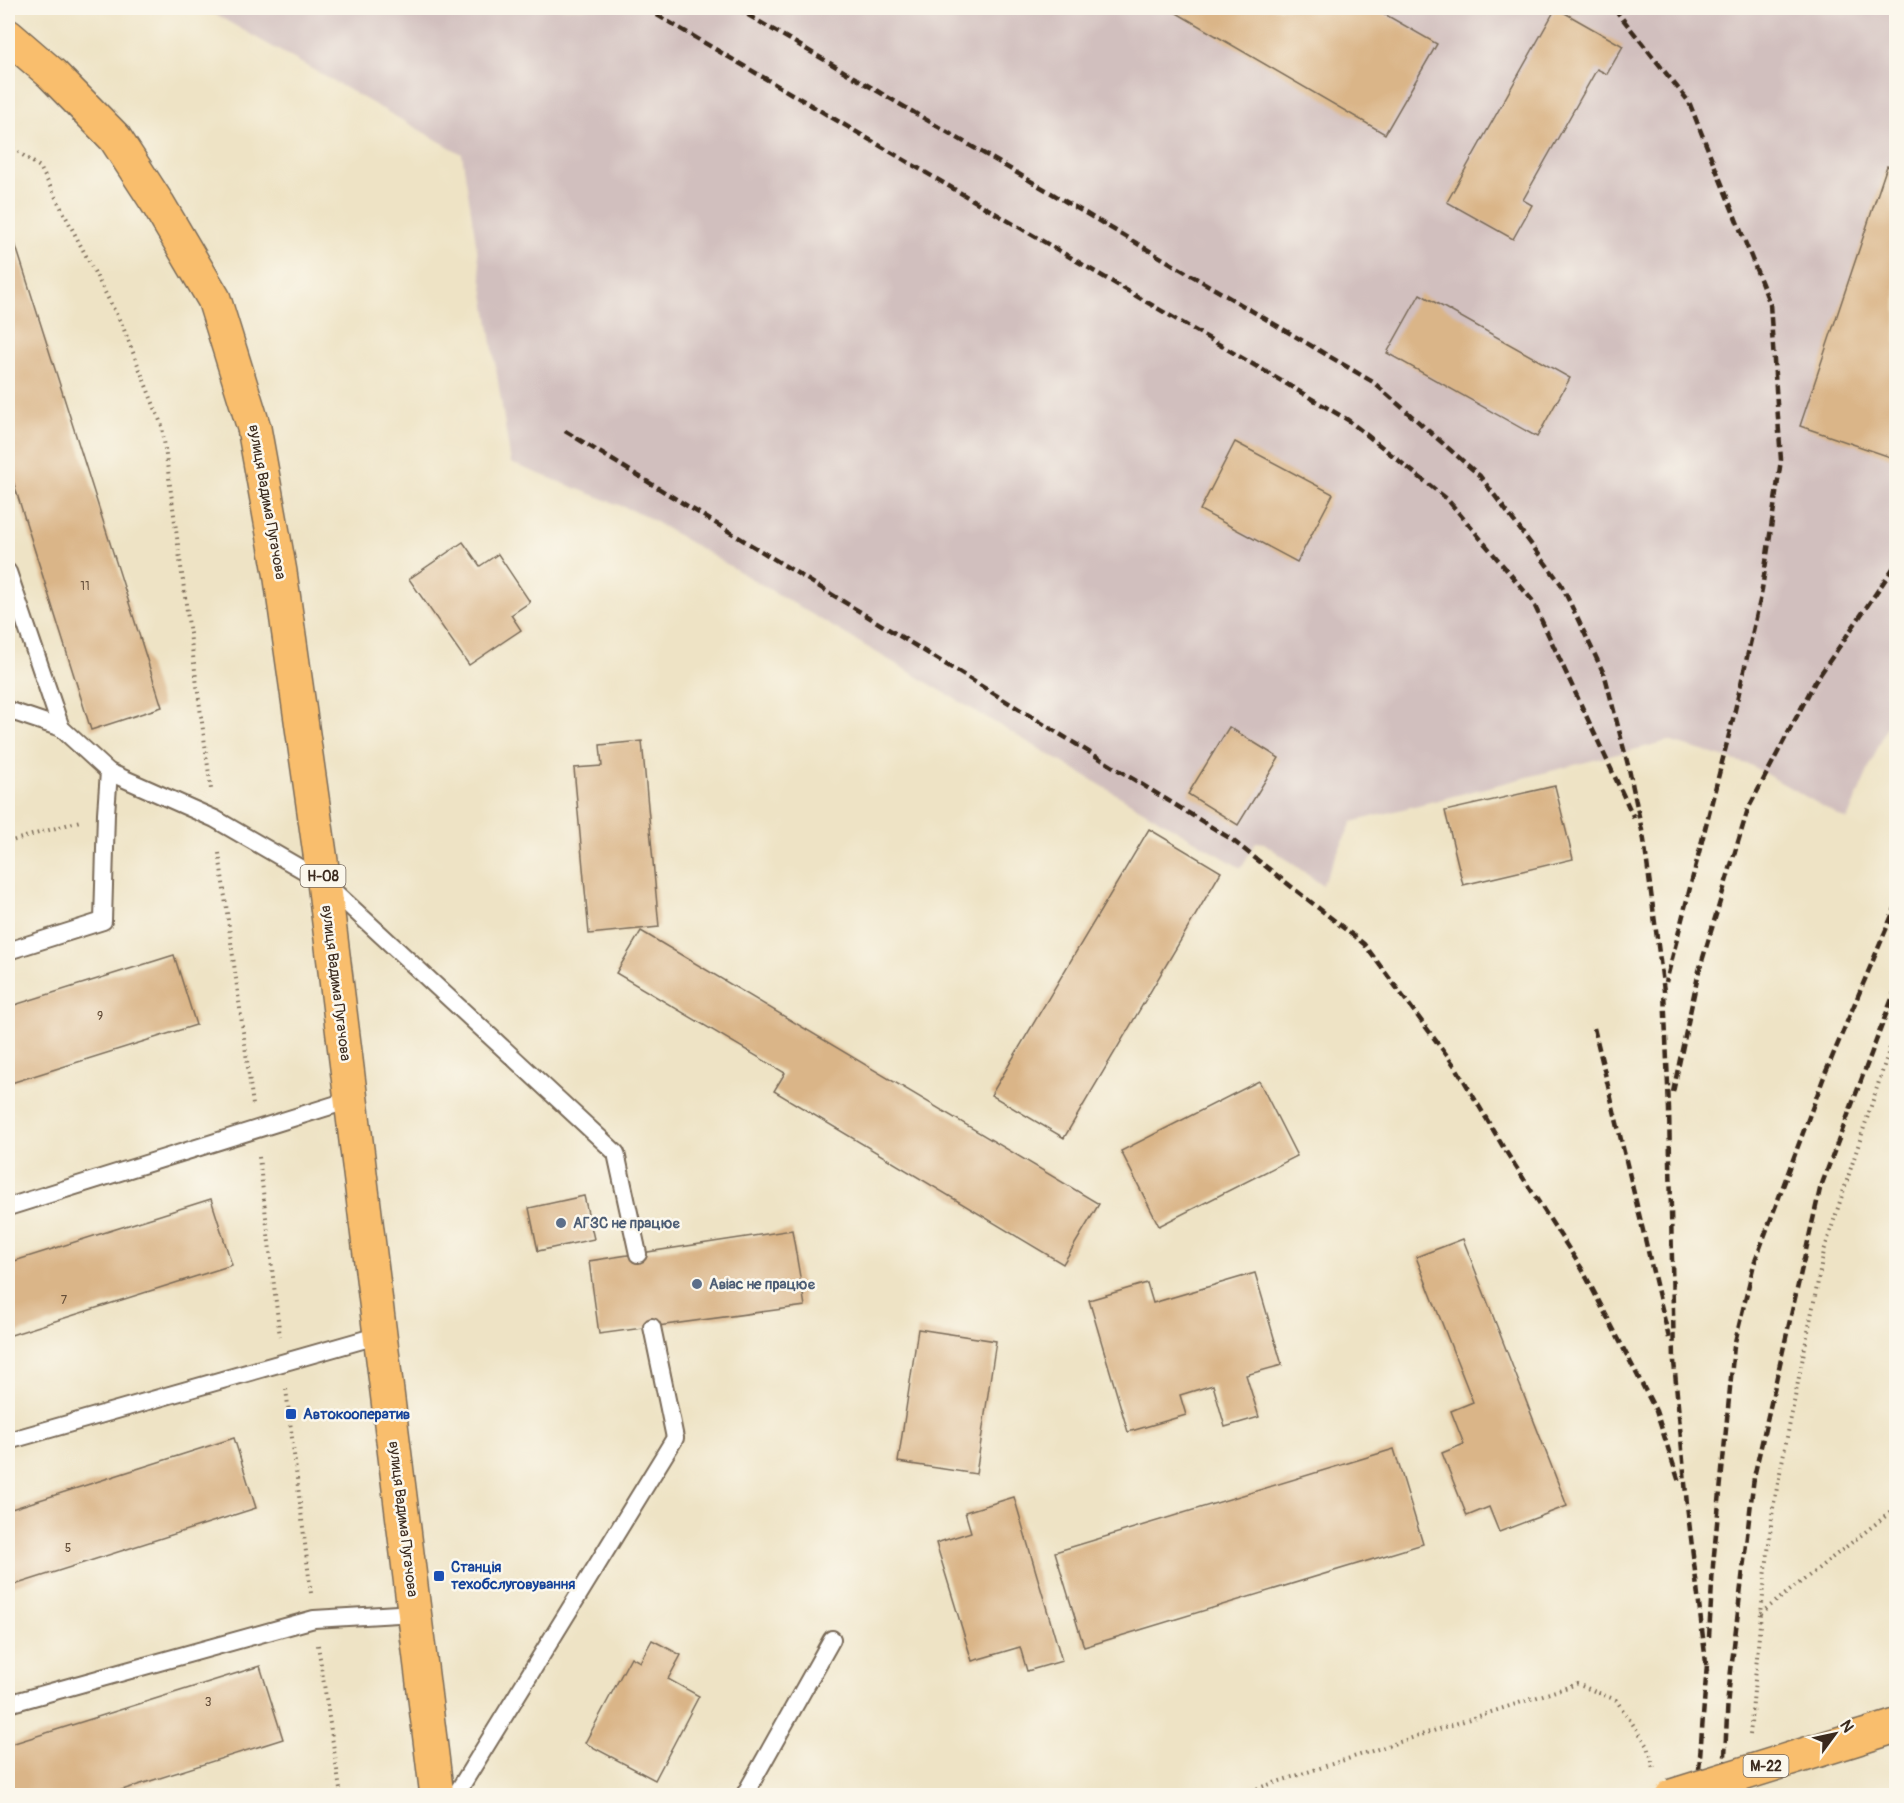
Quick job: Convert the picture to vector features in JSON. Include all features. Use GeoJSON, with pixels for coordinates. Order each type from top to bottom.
{"type":"FeatureCollection","features":[{"type":"Feature","properties":{"kind":"main road","name":"вулиця Вадима Пугачова"},"geometry":{"type":"LineString","coordinates":[[8,36],[52,74],[115,138],[158,204],[214,299],[256,439],[280,572],[324,882],[437,1796]]}},
{"type":"Feature","properties":{"kind":"main road","name":"М-22"},"geometry":{"type":"LineString","coordinates":[[1664,1786],[1861,1737],[1896,1726]]}},
{"type":"Feature","properties":{"kind":"lane"},"geometry":{"type":"LineString","coordinates":[[8,572],[61,728]]}},
{"type":"Feature","properties":{"kind":"lane"},"geometry":{"type":"LineString","coordinates":[[8,710],[61,728],[109,772],[215,819],[324,882],[616,1152],[638,1254]]}},
{"type":"Feature","properties":{"kind":"lane"},"geometry":{"type":"LineString","coordinates":[[8,951],[103,921],[109,772]]}},
{"type":"Feature","properties":{"kind":"lane"},"geometry":{"type":"LineString","coordinates":[[8,1207],[350,1100]]}},
{"type":"Feature","properties":{"kind":"lane"},"geometry":{"type":"LineString","coordinates":[[454,1796],[675,1438],[652,1327]]}},
{"type":"Feature","properties":{"kind":"lane"},"geometry":{"type":"LineString","coordinates":[[8,1441],[380,1335]]}},
{"type":"Feature","properties":{"kind":"lane"},"geometry":{"type":"LineString","coordinates":[[8,1704],[314,1619],[414,1613]]}},
{"type":"Feature","properties":{"kind":"lane"},"geometry":{"type":"LineString","coordinates":[[744,1796],[832,1639]]}},
{"type":"Feature","properties":{"kind":"path"},"geometry":{"type":"LineString","coordinates":[[8,145],[40,167],[123,327],[162,426],[256,1130],[314,1619],[341,1796]]}},
{"type":"Feature","properties":{"kind":"path"},"geometry":{"type":"LineString","coordinates":[[8,842],[106,813]]}},
{"type":"Feature","properties":{"kind":"path"},"geometry":{"type":"LineString","coordinates":[[1750,1738],[1773,1508],[1824,1251],[1896,1029]]}},
{"type":"Feature","properties":{"kind":"path"},"geometry":{"type":"LineString","coordinates":[[1761,1613],[1896,1508]]}},
{"type":"Feature","properties":{"kind":"path"},"geometry":{"type":"LineString","coordinates":[[1234,1796],[1577,1684],[1616,1700],[1648,1746],[1664,1786]]}},
{"type":"Feature","properties":{"kind":"shaded area"},"geometry":{"type":"Polygon","coordinates":[[[204,8],[1896,8],[1896,705],[1847,820],[1750,765],[1668,741],[1352,822],[1322,885],[1264,843],[1256,842],[1241,868],[642,514],[511,463],[462,154],[204,8]]]}},
{"type":"Feature","properties":{"kind":"building"},"geometry":{"type":"Polygon","coordinates":[[[1168,8],[1374,8],[1437,44],[1385,134],[1168,8]]]}},
{"type":"Feature","properties":{"kind":"building"},"geometry":{"type":"Polygon","coordinates":[[[1556,8],[1623,46],[1607,74],[1597,69],[1523,200],[1532,205],[1513,239],[1447,202],[1556,8]]]}},
{"type":"Feature","properties":{"kind":"building"},"geometry":{"type":"Polygon","coordinates":[[[1887,166],[1896,169],[1896,459],[1800,426],[1887,166]]]}},
{"type":"Feature","properties":{"kind":"building"},"geometry":{"type":"Polygon","coordinates":[[[8,221],[162,707],[91,730],[8,465],[8,221]]]}},
{"type":"Feature","properties":{"kind":"building"},"geometry":{"type":"Polygon","coordinates":[[[1420,294],[1570,378],[1537,437],[1387,353],[1420,294]]]}},
{"type":"Feature","properties":{"kind":"building"},"geometry":{"type":"Polygon","coordinates":[[[1235,442],[1333,494],[1297,562],[1200,510],[1235,442]]]}},
{"type":"Feature","properties":{"kind":"building"},"geometry":{"type":"Polygon","coordinates":[[[463,542],[480,566],[498,554],[530,602],[511,615],[521,630],[469,665],[409,579],[463,542]]]}},
{"type":"Feature","properties":{"kind":"building"},"geometry":{"type":"Polygon","coordinates":[[[1229,727],[1279,758],[1238,825],[1188,794],[1229,727]]]}},
{"type":"Feature","properties":{"kind":"building"},"geometry":{"type":"Polygon","coordinates":[[[642,741],[659,927],[589,934],[574,768],[602,766],[600,745],[642,741]]]}},
{"type":"Feature","properties":{"kind":"building"},"geometry":{"type":"Polygon","coordinates":[[[1555,786],[1573,859],[1463,885],[1445,811],[1555,786]]]}},
{"type":"Feature","properties":{"kind":"building"},"geometry":{"type":"Polygon","coordinates":[[[1149,829],[1221,872],[1064,1138],[991,1095],[1149,829]]]}},
{"type":"Feature","properties":{"kind":"building"},"geometry":{"type":"Polygon","coordinates":[[[641,931],[1099,1204],[1063,1264],[774,1091],[785,1073],[616,973],[641,931]]]}},
{"type":"Feature","properties":{"kind":"building"},"geometry":{"type":"Polygon","coordinates":[[[174,955],[196,1025],[8,1084],[8,1007],[174,955]]]}},
{"type":"Feature","properties":{"kind":"building"},"geometry":{"type":"Polygon","coordinates":[[[1259,1081],[1297,1156],[1159,1226],[1121,1151],[1259,1081]]]}},
{"type":"Feature","properties":{"kind":"building","name":"АГЗС не працює"},"geometry":{"type":"Polygon","coordinates":[[[584,1196],[594,1239],[538,1251],[529,1208],[584,1196]]]}},
{"type":"Feature","properties":{"kind":"building"},"geometry":{"type":"Polygon","coordinates":[[[211,1199],[232,1265],[8,1336],[8,1263],[211,1199]]]}},
{"type":"Feature","properties":{"kind":"building","name":"Авіас не працює"},"geometry":{"type":"Polygon","coordinates":[[[792,1230],[805,1306],[599,1334],[589,1261],[792,1230]]]}},
{"type":"Feature","properties":{"kind":"building"},"geometry":{"type":"Polygon","coordinates":[[[1463,1239],[1567,1506],[1499,1532],[1489,1507],[1467,1516],[1442,1453],[1464,1444],[1451,1411],[1473,1402],[1416,1257],[1463,1239]]]}},
{"type":"Feature","properties":{"kind":"building"},"geometry":{"type":"Polygon","coordinates":[[[1255,1273],[1282,1365],[1246,1375],[1259,1417],[1225,1427],[1213,1385],[1180,1395],[1186,1415],[1128,1432],[1089,1300],[1147,1283],[1153,1303],[1255,1273]]]}},
{"type":"Feature","properties":{"kind":"building"},"geometry":{"type":"Polygon","coordinates":[[[918,1329],[996,1341],[976,1474],[898,1462],[918,1329]]]}},
{"type":"Feature","properties":{"kind":"building"},"geometry":{"type":"Polygon","coordinates":[[[234,1438],[256,1508],[8,1587],[8,1510],[234,1438]]]}},
{"type":"Feature","properties":{"kind":"building"},"geometry":{"type":"Polygon","coordinates":[[[1394,1449],[1423,1544],[1084,1647],[1055,1552],[1394,1449]]]}},
{"type":"Feature","properties":{"kind":"building"},"geometry":{"type":"Polygon","coordinates":[[[1014,1497],[1062,1661],[1027,1671],[1020,1647],[972,1661],[936,1543],[971,1532],[965,1512],[1014,1497]]]}},
{"type":"Feature","properties":{"kind":"building"},"geometry":{"type":"Polygon","coordinates":[[[652,1640],[681,1655],[668,1679],[699,1696],[655,1780],[585,1743],[631,1657],[640,1662],[652,1640]]]}},
{"type":"Feature","properties":{"kind":"building"},"geometry":{"type":"Polygon","coordinates":[[[260,1666],[283,1739],[103,1796],[8,1796],[8,1745],[260,1666]]]}},
{"type":"Feature","properties":{"kind":"railway"},"geometry":{"type":"LineString","coordinates":[[645,8],[1348,420],[1447,499],[1532,600],[1634,818]]}},
{"type":"Feature","properties":{"kind":"railway"},"geometry":{"type":"LineString","coordinates":[[736,8],[1373,382],[1480,476],[1561,584],[1605,676],[1629,769],[1644,840],[1664,991],[1669,1109],[1674,1361],[1687,1505],[1707,1671]]}},
{"type":"Feature","properties":{"kind":"railway"},"geometry":{"type":"LineString","coordinates":[[1614,8],[1689,102],[1770,304],[1781,460],[1761,596],[1732,723],[1666,982]]}},
{"type":"Feature","properties":{"kind":"railway"},"geometry":{"type":"LineString","coordinates":[[565,431],[1231,839],[1364,944],[1457,1069],[1505,1150],[1582,1269],[1656,1411],[1679,1482]]}},
{"type":"Feature","properties":{"kind":"railway"},"geometry":{"type":"LineString","coordinates":[[1673,1092],[1699,971],[1748,809],[1815,682],[1896,564]]}},
{"type":"Feature","properties":{"kind":"railway"},"geometry":{"type":"LineString","coordinates":[[1709,1637],[1713,1565],[1734,1346],[1754,1264],[1825,1074],[1896,906]]}},
{"type":"Feature","properties":{"kind":"railway"},"geometry":{"type":"LineString","coordinates":[[1723,1796],[1728,1696],[1754,1477],[1820,1189],[1896,988]]}},
{"type":"Feature","properties":{"kind":"railway"},"geometry":{"type":"LineString","coordinates":[[1594,1028],[1669,1338]]}},
{"type":"Feature","properties":{"kind":"railway"},"geometry":{"type":"LineString","coordinates":[[1697,1796],[1707,1664]]}},
{"type":"Feature","properties":{"kind":"place","name":"АГЗС не працює"},"geometry":{"type":"Point","coordinates":[561,1223]}},
{"type":"Feature","properties":{"kind":"place","name":"Авіас не працює"},"geometry":{"type":"Point","coordinates":[697,1284]}},
{"type":"Feature","properties":{"kind":"place","name":"Автокооператив"},"geometry":{"type":"Point","coordinates":[291,1414]}},
{"type":"Feature","properties":{"kind":"place","name":"Станція техобслуговування"},"geometry":{"type":"Point","coordinates":[439,1576]}}]}
